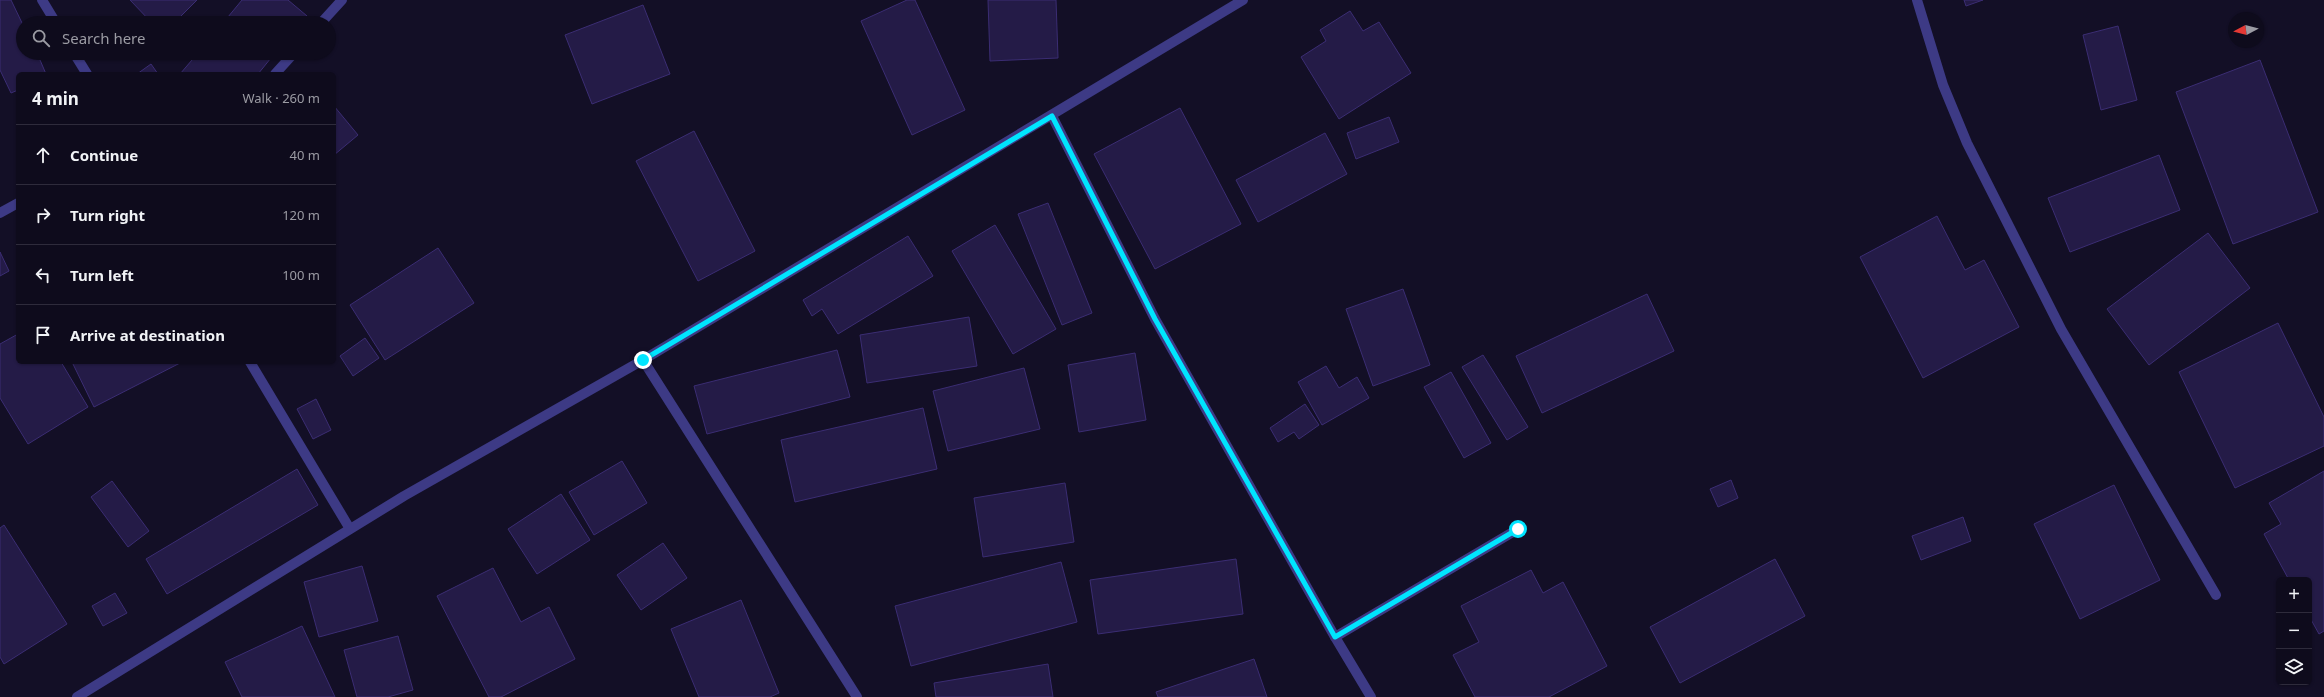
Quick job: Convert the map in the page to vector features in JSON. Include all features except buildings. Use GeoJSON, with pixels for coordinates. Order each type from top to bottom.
{"type":"FeatureCollection","features":[{"type":"Feature","properties":{"kind":"street"},"geometry":{"type":"LineString","coordinates":[[42,0],[52,16]]}},
{"type":"Feature","properties":{"kind":"street"},"geometry":{"type":"LineString","coordinates":[[327,16],[342,0]]}},
{"type":"Feature","properties":{"kind":"street"},"geometry":{"type":"LineString","coordinates":[[77,697],[404,496],[643,360],[1244,0]]}},
{"type":"Feature","properties":{"kind":"street"},"geometry":{"type":"LineString","coordinates":[[1917,0],[1943,85],[1971,150],[2061,328],[2216,595]]}},
{"type":"Feature","properties":{"kind":"street"},"geometry":{"type":"LineString","coordinates":[[78,60],[85,72]]}},
{"type":"Feature","properties":{"kind":"street"},"geometry":{"type":"LineString","coordinates":[[277,72],[288,60]]}},
{"type":"Feature","properties":{"kind":"street"},"geometry":{"type":"LineString","coordinates":[[1052,116],[1155,319],[1335,637],[1371,697]]}},
{"type":"Feature","properties":{"kind":"street"},"geometry":{"type":"LineString","coordinates":[[0,213],[16,204]]}},
{"type":"Feature","properties":{"kind":"street"},"geometry":{"type":"LineString","coordinates":[[643,360],[857,697]]}},
{"type":"Feature","properties":{"kind":"street"},"geometry":{"type":"LineString","coordinates":[[251,364],[350,529]]}},
{"type":"Feature","properties":{"kind":"street"},"geometry":{"type":"LineString","coordinates":[[1335,637],[1518,529]]}},
{"type":"Feature","properties":{"kind":"route"},"geometry":{"type":"LineString","coordinates":[[643,360],[1052,116],[1155,319],[1335,637],[1518,529]]}}]}
